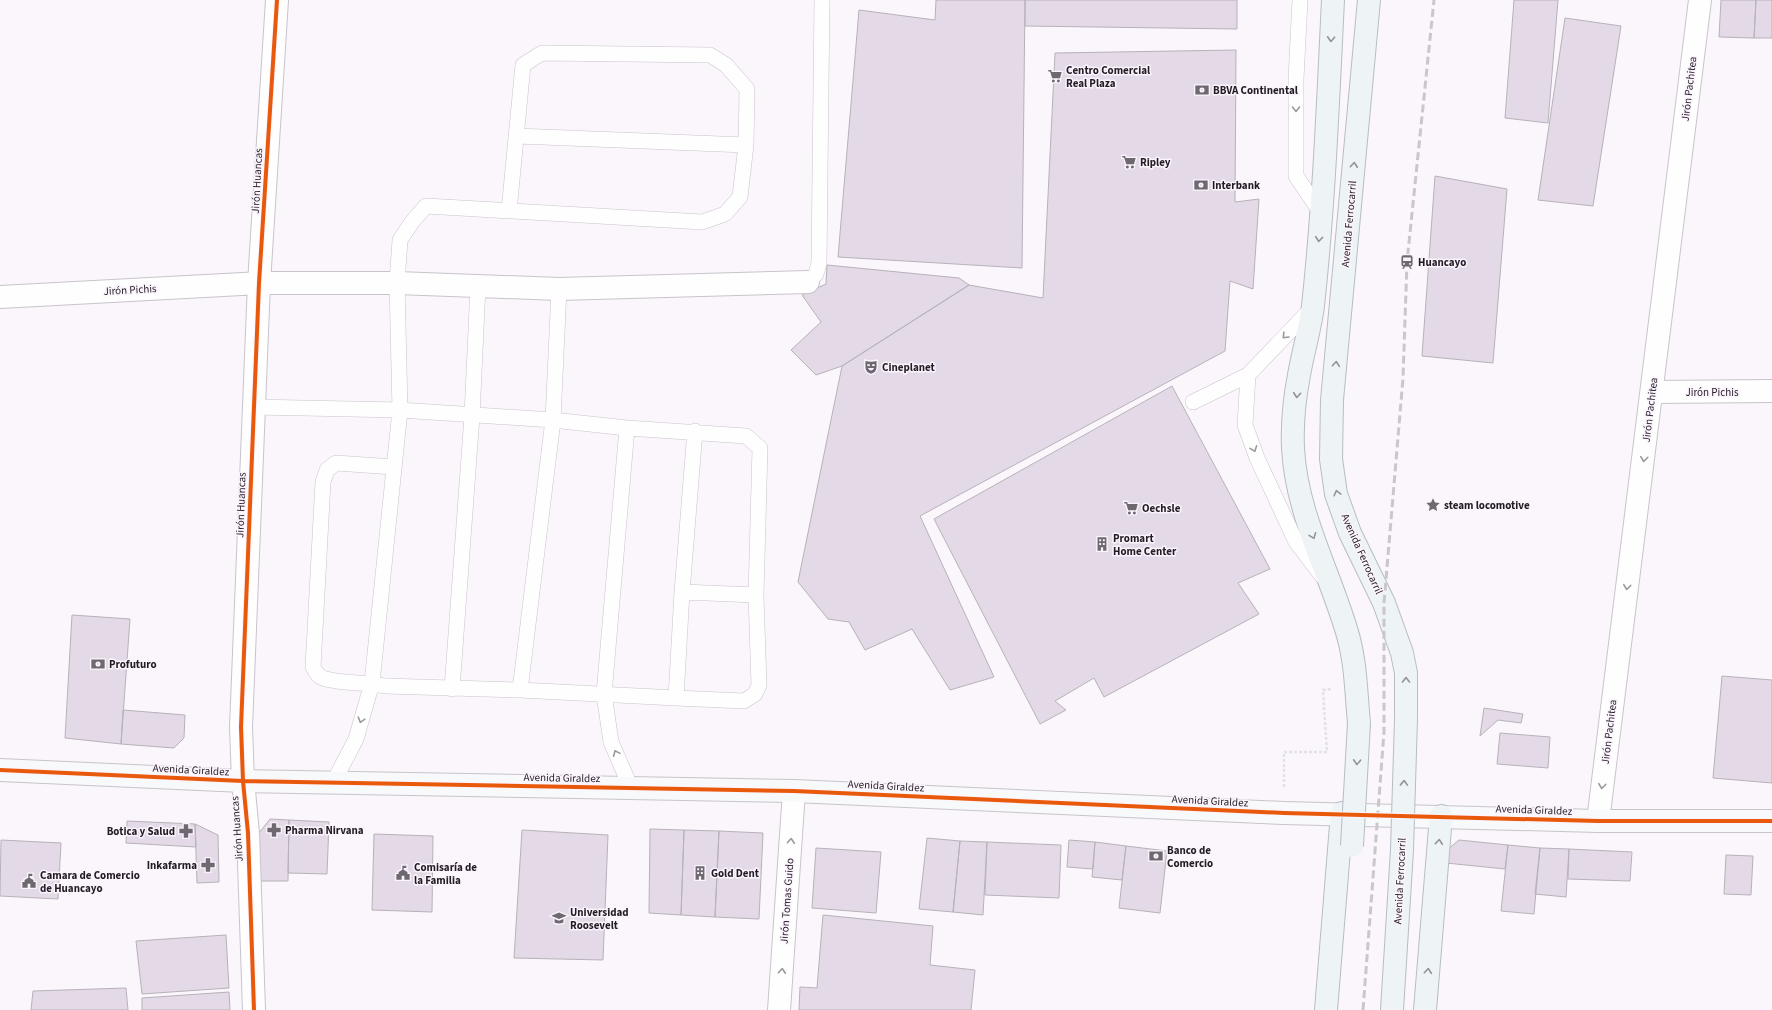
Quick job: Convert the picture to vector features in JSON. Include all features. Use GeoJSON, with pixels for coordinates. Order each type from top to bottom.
{"type":"FeatureCollection","features":[{"type":"Feature","properties":{"kind":"main road"},"geometry":{"type":"LineString","coordinates":[[1333,0],[1321,213],[1312,308],[1298,376],[1293,447],[1297,480],[1307,519],[1335,594],[1354,661],[1358,731],[1348,906],[1339,1010]]}},
{"type":"Feature","properties":{"kind":"main road","name":"Avenida Ferrocarril"},"geometry":{"type":"LineString","coordinates":[[1369,0],[1332,400],[1331,459],[1336,494],[1350,533],[1384,602],[1402,653],[1406,673],[1402,850],[1392,1010]]}},
{"type":"Feature","properties":{"kind":"main road"},"geometry":{"type":"LineString","coordinates":[[1326,1010],[1342,813]]}},
{"type":"Feature","properties":{"kind":"main road"},"geometry":{"type":"LineString","coordinates":[[1425,1010],[1441,816]]}},
{"type":"Feature","properties":{"kind":"street","name":"Jirón Huancas"},"geometry":{"type":"LineString","coordinates":[[254,1010],[248,833],[243,781],[241,727],[259,282],[277,0]]}},
{"type":"Feature","properties":{"kind":"street","name":"Jirón Pachitea"},"geometry":{"type":"LineString","coordinates":[[1598,821],[1700,0]]}},
{"type":"Feature","properties":{"kind":"street","name":"Jirón Pichis"},"geometry":{"type":"LineString","coordinates":[[0,297],[259,282],[397,283],[559,289],[808,282]]}},
{"type":"Feature","properties":{"kind":"street","name":"Jirón Pichis"},"geometry":{"type":"LineString","coordinates":[[1652,392],[1772,391]]}},
{"type":"Feature","properties":{"kind":"street","name":"Avenida Giraldez"},"geometry":{"type":"LineString","coordinates":[[0,770],[243,781],[794,791],[1276,812],[1598,821],[1772,821]]}},
{"type":"Feature","properties":{"kind":"street","name":"Jirón Tomas Guido"},"geometry":{"type":"LineString","coordinates":[[780,1010],[794,791]]}},
{"type":"Feature","properties":{"kind":"lane"},"geometry":{"type":"LineString","coordinates":[[808,282],[816,274],[819,263],[822,0]]}},
{"type":"Feature","properties":{"kind":"lane"},"geometry":{"type":"LineString","coordinates":[[1300,0],[1296,79],[1296,176],[1321,213]]}},
{"type":"Feature","properties":{"kind":"lane"},"geometry":{"type":"LineString","coordinates":[[333,783],[356,739],[372,683],[400,410],[397,283],[400,240],[412,222],[426,206],[509,211],[702,222],[724,214],[740,197],[746,144],[747,89],[726,65],[710,56],[542,53],[523,64],[509,211]]}},
{"type":"Feature","properties":{"kind":"lane"},"geometry":{"type":"LineString","coordinates":[[516,136],[746,144]]}},
{"type":"Feature","properties":{"kind":"lane"},"geometry":{"type":"LineString","coordinates":[[452,689],[472,416],[478,286]]}},
{"type":"Feature","properties":{"kind":"lane"},"geometry":{"type":"LineString","coordinates":[[520,690],[553,420],[559,289]]}},
{"type":"Feature","properties":{"kind":"lane"},"geometry":{"type":"LineString","coordinates":[[1193,402],[1248,375],[1312,308]]}},
{"type":"Feature","properties":{"kind":"lane"},"geometry":{"type":"LineString","coordinates":[[1248,375],[1245,425],[1257,458],[1296,542],[1335,594]]}},
{"type":"Feature","properties":{"kind":"lane"},"geometry":{"type":"LineString","coordinates":[[254,407],[400,410],[472,416],[553,420],[627,428],[695,431],[746,436],[760,448],[756,595],[759,685],[755,694],[744,701],[520,690],[452,689],[385,686],[372,683],[326,679],[318,675],[313,667],[323,482],[327,470],[336,463],[394,467]]}},
{"type":"Feature","properties":{"kind":"lane"},"geometry":{"type":"LineString","coordinates":[[627,428],[604,694],[611,742],[631,788]]}},
{"type":"Feature","properties":{"kind":"lane"},"geometry":{"type":"LineString","coordinates":[[676,698],[682,592],[695,431]]}},
{"type":"Feature","properties":{"kind":"lane"},"geometry":{"type":"LineString","coordinates":[[682,592],[756,595]]}},
{"type":"Feature","properties":{"kind":"path"},"geometry":{"type":"LineString","coordinates":[[1284,780],[1284,752],[1327,752],[1323,690]]}},
{"type":"Feature","properties":{"kind":"building"},"geometry":{"type":"Polygon","coordinates":[[[936,0],[1025,0],[1022,268],[838,257],[859,10],[935,20],[936,0]]]}},
{"type":"Feature","properties":{"kind":"building"},"geometry":{"type":"Polygon","coordinates":[[[1025,0],[1237,0],[1237,29],[1025,26],[1025,0]]]}},
{"type":"Feature","properties":{"kind":"building"},"geometry":{"type":"Polygon","coordinates":[[[1514,0],[1558,0],[1548,123],[1505,118],[1514,0]]]}},
{"type":"Feature","properties":{"kind":"building"},"geometry":{"type":"Polygon","coordinates":[[[1721,0],[1756,0],[1754,38],[1719,37],[1721,0]]]}},
{"type":"Feature","properties":{"kind":"building"},"geometry":{"type":"Polygon","coordinates":[[[1756,0],[1772,0],[1772,38],[1754,38],[1756,0]]]}},
{"type":"Feature","properties":{"kind":"building"},"geometry":{"type":"Polygon","coordinates":[[[1565,18],[1621,26],[1593,206],[1538,200],[1565,18]]]}},
{"type":"Feature","properties":{"kind":"building"},"geometry":{"type":"Polygon","coordinates":[[[1236,50],[1235,202],[1259,199],[1253,289],[1230,281],[1225,351],[920,516],[994,677],[950,690],[912,629],[865,650],[849,622],[828,619],[798,582],[842,366],[969,285],[1043,298],[1055,53],[1236,50]]]}},
{"type":"Feature","properties":{"kind":"building"},"geometry":{"type":"Polygon","coordinates":[[[1435,176],[1507,189],[1493,363],[1422,356],[1435,176]]]}},
{"type":"Feature","properties":{"kind":"building"},"geometry":{"type":"Polygon","coordinates":[[[827,265],[959,278],[969,285],[842,366],[816,375],[791,350],[821,322],[802,295],[826,284],[827,265]]]}},
{"type":"Feature","properties":{"kind":"building","name":"Promart Home Center"},"geometry":{"type":"Polygon","coordinates":[[[1172,386],[1270,569],[1238,583],[1259,614],[1104,697],[1094,678],[1055,701],[1066,710],[1040,724],[934,519],[1172,386]]]}},
{"type":"Feature","properties":{"kind":"building","name":"Profuturo"},"geometry":{"type":"Polygon","coordinates":[[[72,615],[130,619],[121,744],[65,738],[72,615]]]}},
{"type":"Feature","properties":{"kind":"building"},"geometry":{"type":"Polygon","coordinates":[[[1722,676],[1772,680],[1772,783],[1713,778],[1722,676]]]}},
{"type":"Feature","properties":{"kind":"building"},"geometry":{"type":"Polygon","coordinates":[[[1484,708],[1523,714],[1521,723],[1498,720],[1480,736],[1484,708]]]}},
{"type":"Feature","properties":{"kind":"building"},"geometry":{"type":"Polygon","coordinates":[[[123,710],[185,715],[184,738],[174,748],[121,744],[123,710]]]}},
{"type":"Feature","properties":{"kind":"building"},"geometry":{"type":"Polygon","coordinates":[[[1500,733],[1550,737],[1548,768],[1497,764],[1500,733]]]}},
{"type":"Feature","properties":{"kind":"building"},"geometry":{"type":"Polygon","coordinates":[[[270,819],[289,820],[288,881],[258,881],[259,833],[270,819]]]}},
{"type":"Feature","properties":{"kind":"building"},"geometry":{"type":"Polygon","coordinates":[[[289,820],[329,822],[327,874],[288,873],[289,820]]]}},
{"type":"Feature","properties":{"kind":"building"},"geometry":{"type":"Polygon","coordinates":[[[127,821],[195,824],[196,847],[126,843],[127,821]]]}},
{"type":"Feature","properties":{"kind":"building","name":"Inkafarma"},"geometry":{"type":"Polygon","coordinates":[[[195,824],[218,835],[219,882],[197,883],[195,824]]]}},
{"type":"Feature","properties":{"kind":"building"},"geometry":{"type":"Polygon","coordinates":[[[650,829],[684,830],[681,915],[649,913],[650,829]]]}},
{"type":"Feature","properties":{"kind":"building","name":"Universidad Roosevelt"},"geometry":{"type":"Polygon","coordinates":[[[522,830],[608,835],[603,960],[514,958],[522,830]]]}},
{"type":"Feature","properties":{"kind":"building","name":"Gold Dent"},"geometry":{"type":"Polygon","coordinates":[[[684,830],[719,831],[715,917],[681,915],[684,830]]]}},
{"type":"Feature","properties":{"kind":"building"},"geometry":{"type":"Polygon","coordinates":[[[719,831],[763,833],[759,919],[715,917],[719,831]]]}},
{"type":"Feature","properties":{"kind":"building","name":"Comisaría de la Familia"},"geometry":{"type":"Polygon","coordinates":[[[374,834],[433,836],[432,912],[372,910],[374,834]]]}},
{"type":"Feature","properties":{"kind":"building"},"geometry":{"type":"Polygon","coordinates":[[[927,838],[960,841],[953,912],[919,909],[927,838]]]}},
{"type":"Feature","properties":{"kind":"building","name":"Camara de Comercio de Huancayo"},"geometry":{"type":"Polygon","coordinates":[[[1,840],[61,843],[58,899],[0,896],[1,840]]]}},
{"type":"Feature","properties":{"kind":"building"},"geometry":{"type":"Polygon","coordinates":[[[1069,840],[1095,842],[1093,869],[1067,867],[1069,840]]]}},
{"type":"Feature","properties":{"kind":"building"},"geometry":{"type":"Polygon","coordinates":[[[1459,840],[1508,845],[1505,869],[1446,863],[1447,850],[1459,840]]]}},
{"type":"Feature","properties":{"kind":"building"},"geometry":{"type":"Polygon","coordinates":[[[960,841],[987,842],[983,915],[953,912],[960,841]]]}},
{"type":"Feature","properties":{"kind":"building"},"geometry":{"type":"Polygon","coordinates":[[[987,842],[1061,845],[1059,898],[985,895],[987,842]]]}},
{"type":"Feature","properties":{"kind":"building"},"geometry":{"type":"Polygon","coordinates":[[[1095,842],[1126,846],[1122,880],[1092,877],[1095,842]]]}},
{"type":"Feature","properties":{"kind":"building"},"geometry":{"type":"Polygon","coordinates":[[[1508,845],[1540,848],[1534,914],[1501,911],[1508,845]]]}},
{"type":"Feature","properties":{"kind":"building"},"geometry":{"type":"Polygon","coordinates":[[[1126,846],[1167,851],[1160,913],[1119,908],[1126,846]]]}},
{"type":"Feature","properties":{"kind":"building"},"geometry":{"type":"Polygon","coordinates":[[[816,848],[881,852],[876,913],[812,908],[816,848]]]}},
{"type":"Feature","properties":{"kind":"building"},"geometry":{"type":"Polygon","coordinates":[[[1540,848],[1569,849],[1566,897],[1535,894],[1540,848]]]}},
{"type":"Feature","properties":{"kind":"building"},"geometry":{"type":"Polygon","coordinates":[[[1569,849],[1632,852],[1630,881],[1568,879],[1569,849]]]}},
{"type":"Feature","properties":{"kind":"building"},"geometry":{"type":"Polygon","coordinates":[[[1726,855],[1753,856],[1751,895],[1724,894],[1726,855]]]}},
{"type":"Feature","properties":{"kind":"building"},"geometry":{"type":"Polygon","coordinates":[[[823,915],[933,926],[930,965],[975,970],[971,1010],[799,1010],[800,987],[817,988],[823,915]]]}},
{"type":"Feature","properties":{"kind":"building"},"geometry":{"type":"Polygon","coordinates":[[[226,935],[229,988],[142,994],[136,941],[226,935]]]}},
{"type":"Feature","properties":{"kind":"building"},"geometry":{"type":"Polygon","coordinates":[[[126,988],[128,1010],[31,1010],[33,991],[126,988]]]}},
{"type":"Feature","properties":{"kind":"building"},"geometry":{"type":"Polygon","coordinates":[[[229,992],[230,1010],[142,1010],[142,998],[229,992]]]}},
{"type":"Feature","properties":{"kind":"railway"},"geometry":{"type":"LineString","coordinates":[[1363,1010],[1384,732],[1384,603],[1403,378],[1407,262],[1434,0]]}},
{"type":"Feature","properties":{"kind":"cycle path"},"geometry":{"type":"LineString","coordinates":[[254,1010],[248,833],[243,781],[241,727],[259,283],[277,0]]}},
{"type":"Feature","properties":{"kind":"cycle path"},"geometry":{"type":"LineString","coordinates":[[0,770],[243,781],[794,791],[1284,813],[1598,821],[1772,821]]}},
{"type":"Feature","properties":{"kind":"place","name":"Centro Comercial Real Plaza"},"geometry":{"type":"Point","coordinates":[1055,76]}},
{"type":"Feature","properties":{"kind":"place","name":"BBVA Continental"},"geometry":{"type":"Point","coordinates":[1202,90]}},
{"type":"Feature","properties":{"kind":"place","name":"Ripley"},"geometry":{"type":"Point","coordinates":[1129,162]}},
{"type":"Feature","properties":{"kind":"place","name":"Interbank"},"geometry":{"type":"Point","coordinates":[1201,185]}},
{"type":"Feature","properties":{"kind":"place","name":"Huancayo"},"geometry":{"type":"Point","coordinates":[1407,262]}},
{"type":"Feature","properties":{"kind":"place","name":"Cineplanet"},"geometry":{"type":"Point","coordinates":[871,367]}},
{"type":"Feature","properties":{"kind":"place","name":"steam locomotive"},"geometry":{"type":"Point","coordinates":[1433,505]}},
{"type":"Feature","properties":{"kind":"place","name":"Oechsle"},"geometry":{"type":"Point","coordinates":[1131,508]}},
{"type":"Feature","properties":{"kind":"place","name":"Promart Home Center"},"geometry":{"type":"Point","coordinates":[1102,544]}},
{"type":"Feature","properties":{"kind":"place","name":"Profuturo"},"geometry":{"type":"Point","coordinates":[98,664]}},
{"type":"Feature","properties":{"kind":"place","name":"Pharma Nirvana"},"geometry":{"type":"Point","coordinates":[274,830]}},
{"type":"Feature","properties":{"kind":"place","name":"Botica y Salud"},"geometry":{"type":"Point","coordinates":[186,831]}},
{"type":"Feature","properties":{"kind":"place","name":"Banco de Comercio"},"geometry":{"type":"Point","coordinates":[1156,856]}},
{"type":"Feature","properties":{"kind":"place","name":"Inkafarma"},"geometry":{"type":"Point","coordinates":[208,865]}},
{"type":"Feature","properties":{"kind":"place","name":"Comisaría de la Familia"},"geometry":{"type":"Point","coordinates":[403,873]}},
{"type":"Feature","properties":{"kind":"place","name":"Gold Dent"},"geometry":{"type":"Point","coordinates":[700,873]}},
{"type":"Feature","properties":{"kind":"place","name":"Camara de Comercio de Huancayo"},"geometry":{"type":"Point","coordinates":[29,881]}},
{"type":"Feature","properties":{"kind":"place","name":"Universidad Roosevelt"},"geometry":{"type":"Point","coordinates":[559,918]}}]}
